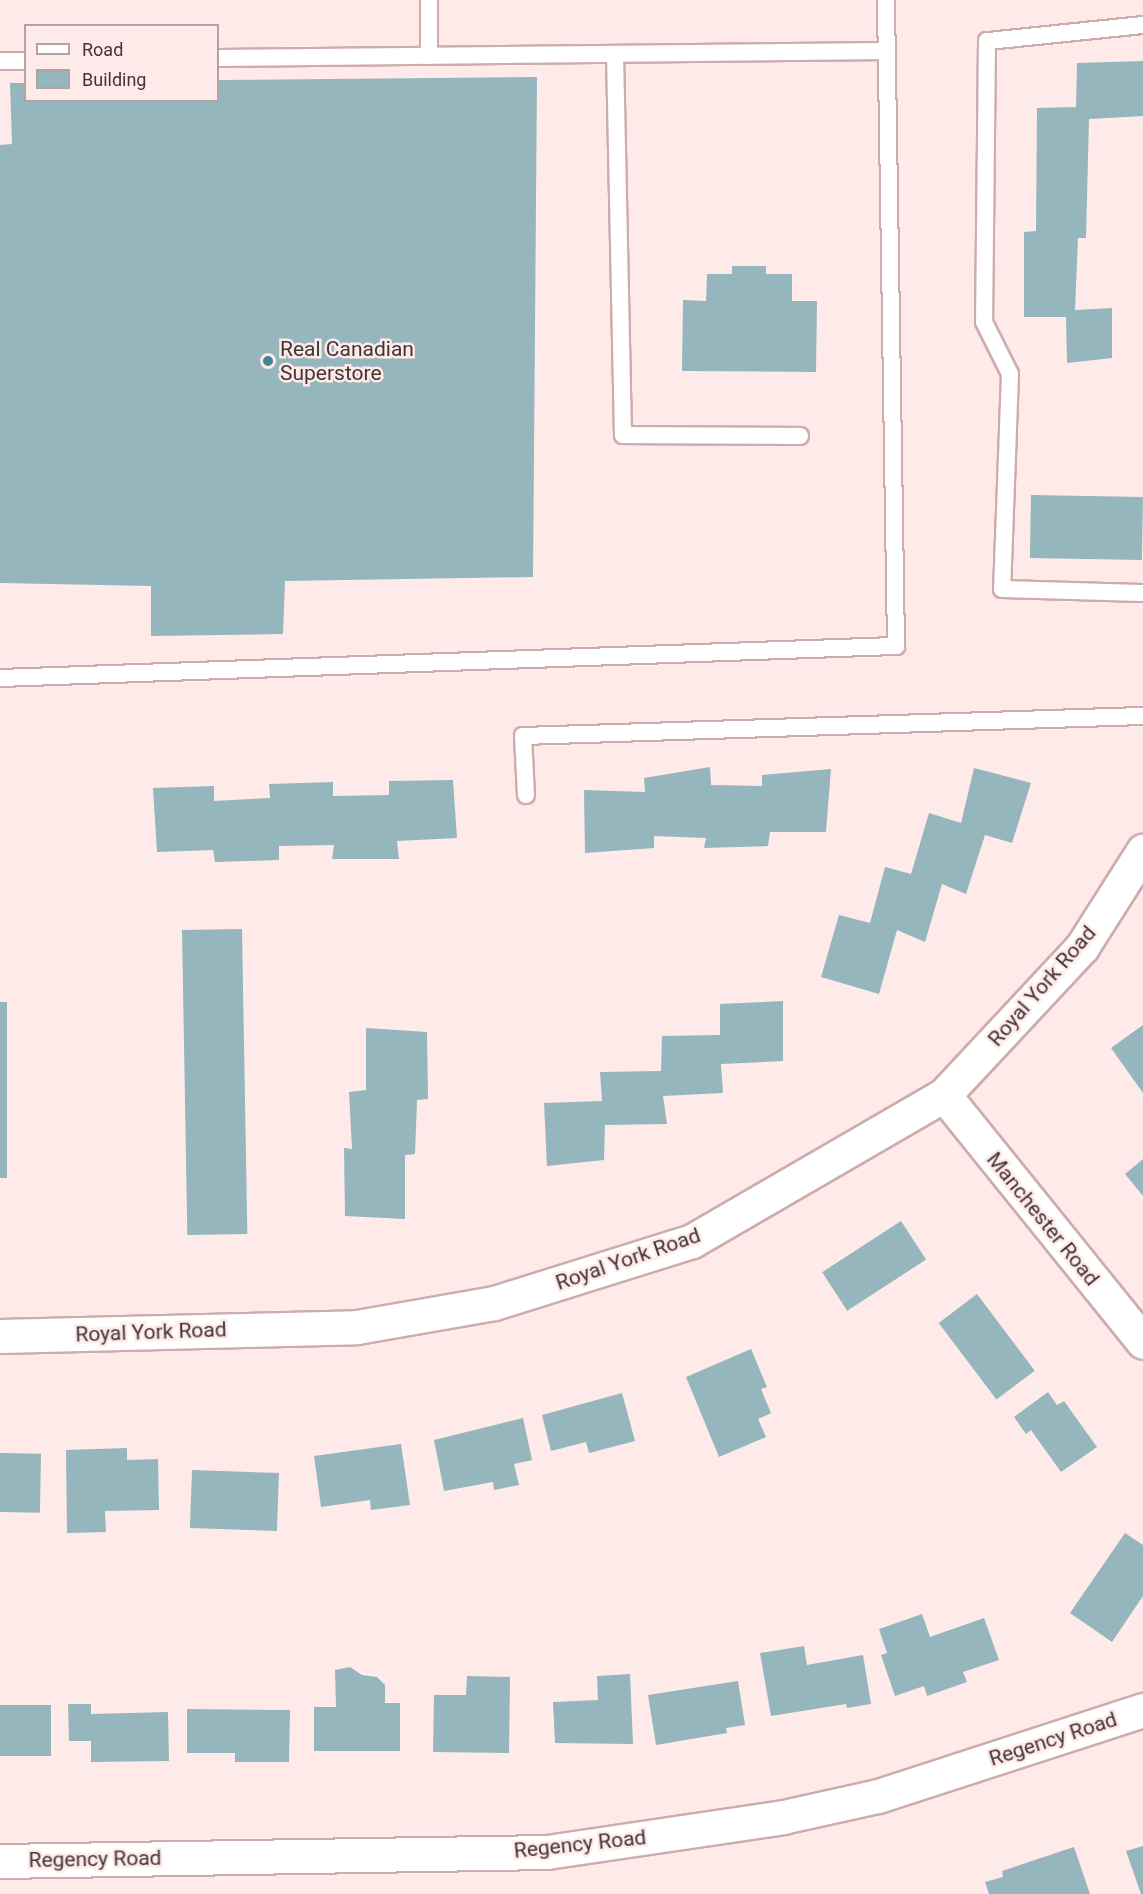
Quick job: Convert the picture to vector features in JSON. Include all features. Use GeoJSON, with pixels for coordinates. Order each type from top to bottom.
{"type":"FeatureCollection","features":[{"type":"Feature","properties":{"kind":"street","name":"Royal York Road"},"geometry":{"type":"LineString","coordinates":[[0,1336],[357,1327],[494,1303],[692,1241],[944,1095],[1082,947],[1143,851]]}},
{"type":"Feature","properties":{"kind":"street","name":"Manchester Road"},"geometry":{"type":"LineString","coordinates":[[944,1095],[1143,1342]]}},
{"type":"Feature","properties":{"kind":"street","name":"Regency Road"},"geometry":{"type":"LineString","coordinates":[[0,1861],[547,1852],[783,1817],[878,1796],[1143,1710]]}},
{"type":"Feature","properties":{"kind":"lane"},"geometry":{"type":"LineString","coordinates":[[429,0],[429,56]]}},
{"type":"Feature","properties":{"kind":"lane"},"geometry":{"type":"LineString","coordinates":[[0,678],[896,646],[886,0]]}},
{"type":"Feature","properties":{"kind":"lane"},"geometry":{"type":"LineString","coordinates":[[1143,25],[987,41],[984,322],[1010,374],[1002,589],[1143,593]]}},
{"type":"Feature","properties":{"kind":"lane"},"geometry":{"type":"LineString","coordinates":[[219,58],[886,51]]}},
{"type":"Feature","properties":{"kind":"lane"},"geometry":{"type":"LineString","coordinates":[[615,54],[623,435],[801,436]]}},
{"type":"Feature","properties":{"kind":"lane"},"geometry":{"type":"LineString","coordinates":[[0,61],[24,61]]}},
{"type":"Feature","properties":{"kind":"lane"},"geometry":{"type":"LineString","coordinates":[[526,795],[523,736],[1143,716]]}},
{"type":"Feature","properties":{"kind":"building"},"geometry":{"type":"Polygon","coordinates":[[[1143,61],[1143,116],[1089,119],[1086,238],[1078,238],[1075,310],[1112,308],[1112,358],[1067,363],[1066,317],[1024,317],[1024,232],[1036,231],[1037,108],[1076,107],[1077,63],[1143,61]]]}},
{"type":"Feature","properties":{"kind":"building","name":"Real Canadian Superstore"},"geometry":{"type":"Polygon","coordinates":[[[537,77],[533,577],[285,581],[283,634],[151,636],[151,586],[0,583],[0,145],[12,144],[10,83],[24,83],[24,102],[219,102],[219,80],[537,77]]]}},
{"type":"Feature","properties":{"kind":"building"},"geometry":{"type":"Polygon","coordinates":[[[732,266],[766,266],[766,274],[792,274],[792,301],[817,301],[816,372],[682,371],[683,300],[706,301],[707,274],[732,274],[732,266]]]}},
{"type":"Feature","properties":{"kind":"building"},"geometry":{"type":"Polygon","coordinates":[[[1031,495],[1143,497],[1142,560],[1030,558],[1031,495]]]}},
{"type":"Feature","properties":{"kind":"building"},"geometry":{"type":"Polygon","coordinates":[[[710,767],[711,785],[762,786],[762,775],[831,769],[826,832],[770,832],[768,846],[704,848],[706,838],[654,836],[654,848],[585,853],[584,790],[645,792],[644,778],[710,767]]]}},
{"type":"Feature","properties":{"kind":"building"},"geometry":{"type":"Polygon","coordinates":[[[974,768],[1031,783],[1012,843],[985,835],[966,894],[942,884],[925,942],[897,930],[879,994],[821,977],[839,915],[870,923],[885,867],[911,874],[929,813],[961,823],[974,768]]]}},
{"type":"Feature","properties":{"kind":"building"},"geometry":{"type":"Polygon","coordinates":[[[453,780],[457,838],[397,841],[399,859],[332,859],[334,845],[279,846],[279,860],[215,862],[213,850],[157,852],[153,788],[214,786],[214,801],[270,798],[269,784],[333,782],[333,796],[389,795],[389,781],[453,780]]]}},
{"type":"Feature","properties":{"kind":"building"},"geometry":{"type":"Polygon","coordinates":[[[242,929],[247,1234],[187,1235],[182,930],[242,929]]]}},
{"type":"Feature","properties":{"kind":"building"},"geometry":{"type":"Polygon","coordinates":[[[783,1001],[783,1061],[721,1064],[723,1093],[663,1096],[667,1124],[605,1125],[604,1160],[547,1166],[544,1103],[602,1101],[600,1072],[661,1071],[662,1036],[720,1035],[720,1004],[783,1001]]]}},
{"type":"Feature","properties":{"kind":"building"},"geometry":{"type":"Polygon","coordinates":[[[0,1002],[7,1002],[7,1178],[0,1178],[0,1002]]]}},
{"type":"Feature","properties":{"kind":"building"},"geometry":{"type":"Polygon","coordinates":[[[1143,1025],[1143,1093],[1111,1048],[1143,1025]]]}},
{"type":"Feature","properties":{"kind":"building"},"geometry":{"type":"Polygon","coordinates":[[[366,1028],[427,1032],[428,1099],[417,1100],[415,1154],[405,1155],[405,1219],[345,1216],[344,1148],[352,1149],[349,1092],[366,1090],[366,1028]]]}},
{"type":"Feature","properties":{"kind":"building"},"geometry":{"type":"Polygon","coordinates":[[[1143,1159],[1143,1196],[1125,1174],[1143,1159]]]}},
{"type":"Feature","properties":{"kind":"building"},"geometry":{"type":"Polygon","coordinates":[[[901,1221],[926,1260],[847,1311],[822,1272],[901,1221]]]}},
{"type":"Feature","properties":{"kind":"building"},"geometry":{"type":"Polygon","coordinates":[[[977,1294],[1035,1371],[996,1400],[939,1323],[977,1294]]]}},
{"type":"Feature","properties":{"kind":"building"},"geometry":{"type":"Polygon","coordinates":[[[751,1349],[767,1387],[761,1389],[771,1413],[758,1419],[766,1437],[719,1457],[686,1377],[751,1349]]]}},
{"type":"Feature","properties":{"kind":"building"},"geometry":{"type":"Polygon","coordinates":[[[1048,1392],[1057,1405],[1064,1401],[1097,1447],[1061,1472],[1031,1430],[1026,1434],[1014,1417],[1048,1392]]]}},
{"type":"Feature","properties":{"kind":"building"},"geometry":{"type":"Polygon","coordinates":[[[622,1393],[635,1441],[589,1453],[586,1442],[551,1451],[542,1415],[622,1393]]]}},
{"type":"Feature","properties":{"kind":"building"},"geometry":{"type":"Polygon","coordinates":[[[523,1418],[532,1460],[514,1464],[519,1485],[494,1490],[493,1482],[444,1491],[434,1440],[523,1418]]]}},
{"type":"Feature","properties":{"kind":"building"},"geometry":{"type":"Polygon","coordinates":[[[401,1444],[410,1505],[371,1510],[370,1500],[321,1507],[314,1456],[401,1444]]]}},
{"type":"Feature","properties":{"kind":"building"},"geometry":{"type":"Polygon","coordinates":[[[127,1448],[127,1460],[158,1459],[159,1510],[105,1511],[106,1532],[67,1533],[66,1450],[127,1448]]]}},
{"type":"Feature","properties":{"kind":"building"},"geometry":{"type":"Polygon","coordinates":[[[0,1453],[41,1454],[40,1513],[0,1512],[0,1453]]]}},
{"type":"Feature","properties":{"kind":"building"},"geometry":{"type":"Polygon","coordinates":[[[192,1470],[279,1473],[277,1531],[190,1528],[192,1470]]]}},
{"type":"Feature","properties":{"kind":"building"},"geometry":{"type":"Polygon","coordinates":[[[1125,1533],[1143,1545],[1143,1596],[1112,1642],[1070,1613],[1125,1533]]]}},
{"type":"Feature","properties":{"kind":"building"},"geometry":{"type":"Polygon","coordinates":[[[922,1614],[930,1637],[984,1618],[999,1660],[963,1672],[967,1682],[927,1696],[924,1686],[895,1696],[881,1655],[887,1653],[879,1629],[922,1614]]]}},
{"type":"Feature","properties":{"kind":"building"},"geometry":{"type":"Polygon","coordinates":[[[804,1646],[807,1665],[863,1655],[871,1704],[847,1708],[846,1704],[771,1716],[760,1653],[804,1646]]]}},
{"type":"Feature","properties":{"kind":"building"},"geometry":{"type":"Polygon","coordinates":[[[350,1667],[362,1675],[377,1677],[385,1685],[385,1703],[400,1703],[400,1751],[314,1751],[314,1707],[336,1707],[335,1670],[350,1667]]]}},
{"type":"Feature","properties":{"kind":"building"},"geometry":{"type":"Polygon","coordinates":[[[630,1674],[633,1744],[555,1743],[553,1702],[598,1700],[597,1676],[630,1674]]]}},
{"type":"Feature","properties":{"kind":"building"},"geometry":{"type":"Polygon","coordinates":[[[467,1676],[510,1677],[509,1753],[433,1752],[434,1695],[466,1695],[467,1676]]]}},
{"type":"Feature","properties":{"kind":"building"},"geometry":{"type":"Polygon","coordinates":[[[738,1681],[745,1725],[726,1728],[727,1733],[656,1745],[648,1695],[738,1681]]]}},
{"type":"Feature","properties":{"kind":"building"},"geometry":{"type":"Polygon","coordinates":[[[68,1704],[91,1704],[91,1714],[168,1712],[169,1761],[91,1762],[91,1741],[69,1741],[68,1704]]]}},
{"type":"Feature","properties":{"kind":"building"},"geometry":{"type":"Polygon","coordinates":[[[0,1705],[51,1705],[51,1756],[0,1756],[0,1705]]]}},
{"type":"Feature","properties":{"kind":"building"},"geometry":{"type":"Polygon","coordinates":[[[187,1709],[290,1710],[289,1762],[235,1762],[235,1753],[187,1753],[187,1709]]]}},
{"type":"Feature","properties":{"kind":"building"},"geometry":{"type":"Polygon","coordinates":[[[1143,1846],[1143,1894],[1141,1894],[1126,1851],[1143,1846]]]}},
{"type":"Feature","properties":{"kind":"building"},"geometry":{"type":"Polygon","coordinates":[[[1074,1847],[1090,1894],[989,1894],[985,1882],[1003,1877],[1002,1871],[1074,1847]]]}},
{"type":"Feature","properties":{"kind":"place","name":"Real Canadian Superstore"},"geometry":{"type":"Point","coordinates":[268,361]}}]}
